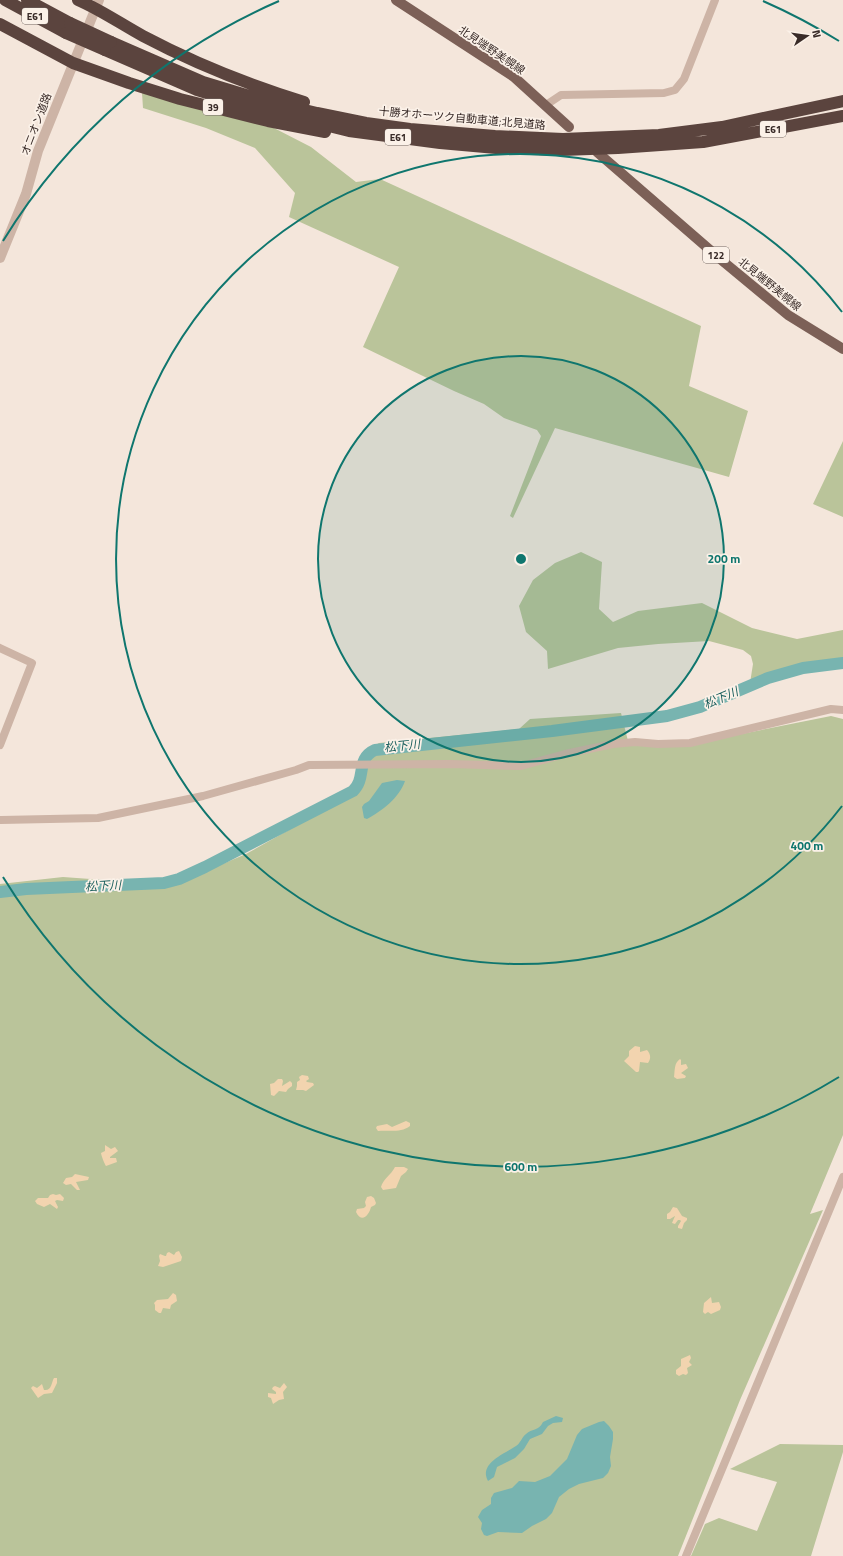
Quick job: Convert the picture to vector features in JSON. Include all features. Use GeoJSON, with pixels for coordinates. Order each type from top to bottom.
{"type":"FeatureCollection","features":[{"type":"Feature","properties":{"kind":"highway","name":"十勝オホーツク自動車道;北見道路"},"geometry":{"type":"LineString","coordinates":[[5,0],[108,46],[197,90],[256,108],[349,130],[440,143],[496,148],[555,150],[618,148],[716,141],[843,116]]}},
{"type":"Feature","properties":{"kind":"highway","name":"十勝オホーツク自動車道;北見道路"},"geometry":{"type":"LineString","coordinates":[[27,0],[68,28]]}},
{"type":"Feature","properties":{"kind":"highway"},"geometry":{"type":"LineString","coordinates":[[78,0],[97,4],[143,36],[203,65],[269,91],[366,123]]}},
{"type":"Feature","properties":{"kind":"highway","name":"39"},"geometry":{"type":"LineString","coordinates":[[0,24],[73,63],[180,99],[268,121],[348,136],[440,143]]}},
{"type":"Feature","properties":{"kind":"highway","name":"十勝オホーツク自動車道;北見道路"},"geometry":{"type":"LineString","coordinates":[[108,46],[203,82],[310,112],[366,123],[410,129],[563,139],[638,136],[709,129],[843,101]]}},
{"type":"Feature","properties":{"kind":"main road","name":"北見端野美幌線"},"geometry":{"type":"LineString","coordinates":[[396,0],[514,77],[570,127]]}},
{"type":"Feature","properties":{"kind":"main road","name":"北見端野美幌線"},"geometry":{"type":"LineString","coordinates":[[597,152],[725,263],[788,315],[843,349]]}},
{"type":"Feature","properties":{"kind":"street"},"geometry":{"type":"LineString","coordinates":[[546,105],[561,95],[664,93],[675,90],[684,79],[715,0]]}},
{"type":"Feature","properties":{"kind":"street","name":"オニオン道路"},"geometry":{"type":"LineString","coordinates":[[0,258],[26,194],[38,151],[97,4]]}},
{"type":"Feature","properties":{"kind":"street"},"geometry":{"type":"LineString","coordinates":[[0,648],[32,663],[0,745]]}},
{"type":"Feature","properties":{"kind":"street"},"geometry":{"type":"LineString","coordinates":[[0,819],[98,818],[203,796],[309,765],[450,764],[521,766],[566,754],[613,744],[635,742],[658,744],[690,743],[831,709],[843,710]]}},
{"type":"Feature","properties":{"kind":"street"},"geometry":{"type":"LineString","coordinates":[[686,1556],[843,1177]]}},
{"type":"Feature","properties":{"kind":"green space"},"geometry":{"type":"Polygon","coordinates":[[[142,93],[274,128],[311,147],[356,182],[380,179],[701,326],[689,386],[748,411],[729,477],[555,428],[513,518],[510,516],[541,436],[537,430],[504,418],[484,404],[363,347],[399,267],[289,217],[295,193],[255,148],[206,128],[143,108],[142,93]]]}},
{"type":"Feature","properties":{"kind":"green space"},"geometry":{"type":"Polygon","coordinates":[[[843,441],[843,517],[813,504],[843,441]]]}},
{"type":"Feature","properties":{"kind":"green space"},"geometry":{"type":"Polygon","coordinates":[[[581,552],[602,562],[599,609],[613,622],[638,611],[702,603],[752,628],[797,639],[843,630],[843,663],[750,683],[753,664],[751,656],[743,650],[709,641],[618,648],[548,669],[547,651],[526,632],[519,606],[533,580],[555,563],[581,552]]]}},
{"type":"Feature","properties":{"kind":"green space"},"geometry":{"type":"Polygon","coordinates":[[[621,713],[629,745],[711,740],[831,716],[843,719],[843,1135],[810,1214],[823,1210],[740,1400],[678,1556],[0,1556],[0,884],[63,877],[173,885],[246,854],[362,789],[362,753],[379,743],[519,729],[530,719],[621,713]]]}},
{"type":"Feature","properties":{"kind":"green space"},"geometry":{"type":"Polygon","coordinates":[[[780,1444],[843,1445],[843,1452],[811,1556],[691,1556],[705,1524],[719,1518],[757,1531],[777,1482],[730,1469],[780,1444]]]}},
{"type":"Feature","properties":{"kind":"sand"},"geometry":{"type":"Polygon","coordinates":[[[635,1046],[640,1047],[640,1052],[647,1050],[650,1056],[648,1063],[640,1062],[638,1072],[636,1072],[624,1061],[629,1056],[629,1051],[635,1046]]]}},
{"type":"Feature","properties":{"kind":"sand"},"geometry":{"type":"Polygon","coordinates":[[[680,1059],[681,1065],[686,1064],[688,1068],[681,1073],[686,1076],[685,1078],[677,1079],[674,1077],[675,1069],[680,1059]]]}},
{"type":"Feature","properties":{"kind":"sand"},"geometry":{"type":"Polygon","coordinates":[[[302,1075],[308,1076],[309,1079],[306,1081],[313,1083],[314,1085],[306,1091],[296,1090],[297,1082],[300,1080],[299,1077],[302,1075]]]}},
{"type":"Feature","properties":{"kind":"sand"},"geometry":{"type":"Polygon","coordinates":[[[278,1079],[282,1079],[282,1086],[290,1081],[292,1086],[286,1092],[279,1091],[274,1096],[271,1095],[270,1084],[274,1083],[278,1079]]]}},
{"type":"Feature","properties":{"kind":"sand"},"geometry":{"type":"Polygon","coordinates":[[[406,1121],[410,1123],[410,1126],[403,1130],[378,1131],[376,1128],[377,1126],[387,1124],[392,1127],[406,1121]]]}},
{"type":"Feature","properties":{"kind":"sand"},"geometry":{"type":"Polygon","coordinates":[[[105,1145],[111,1149],[115,1147],[118,1151],[110,1157],[116,1158],[117,1162],[106,1166],[101,1153],[105,1151],[105,1145]]]}},
{"type":"Feature","properties":{"kind":"sand"},"geometry":{"type":"Polygon","coordinates":[[[395,1167],[404,1167],[408,1169],[401,1176],[396,1188],[383,1190],[381,1187],[382,1184],[395,1167]]]}},
{"type":"Feature","properties":{"kind":"sand"},"geometry":{"type":"Polygon","coordinates":[[[75,1174],[89,1177],[88,1180],[76,1182],[80,1190],[77,1190],[71,1184],[66,1185],[63,1183],[66,1178],[72,1177],[75,1174]]]}},
{"type":"Feature","properties":{"kind":"sand"},"geometry":{"type":"Polygon","coordinates":[[[53,1194],[60,1194],[64,1198],[63,1201],[55,1201],[58,1207],[57,1209],[50,1204],[44,1207],[37,1204],[35,1201],[38,1198],[48,1198],[53,1194]]]}},
{"type":"Feature","properties":{"kind":"sand"},"geometry":{"type":"Polygon","coordinates":[[[371,1196],[374,1198],[376,1203],[375,1205],[371,1207],[369,1213],[365,1217],[363,1218],[358,1216],[356,1212],[357,1209],[364,1208],[366,1206],[365,1202],[367,1197],[371,1196]]]}},
{"type":"Feature","properties":{"kind":"sand"},"geometry":{"type":"Polygon","coordinates":[[[673,1207],[677,1208],[682,1216],[687,1218],[682,1229],[678,1228],[681,1221],[680,1220],[678,1220],[675,1224],[672,1223],[675,1216],[667,1219],[667,1214],[673,1207]]]}},
{"type":"Feature","properties":{"kind":"sand"},"geometry":{"type":"Polygon","coordinates":[[[179,1251],[182,1257],[181,1261],[163,1267],[158,1266],[160,1254],[166,1256],[169,1252],[174,1255],[179,1251]]]}},
{"type":"Feature","properties":{"kind":"sand"},"geometry":{"type":"Polygon","coordinates":[[[173,1293],[176,1295],[177,1301],[171,1305],[170,1309],[163,1308],[161,1313],[155,1310],[154,1303],[157,1300],[168,1299],[173,1293]]]}},
{"type":"Feature","properties":{"kind":"sand"},"geometry":{"type":"Polygon","coordinates":[[[711,1297],[712,1303],[719,1302],[721,1307],[720,1310],[711,1314],[708,1312],[705,1314],[703,1312],[704,1303],[711,1297]]]}},
{"type":"Feature","properties":{"kind":"sand"},"geometry":{"type":"Polygon","coordinates":[[[690,1355],[691,1358],[689,1362],[692,1365],[687,1368],[688,1373],[686,1375],[683,1374],[679,1376],[676,1374],[676,1370],[681,1366],[681,1359],[690,1355]]]}},
{"type":"Feature","properties":{"kind":"sand"},"geometry":{"type":"Polygon","coordinates":[[[54,1378],[57,1378],[57,1383],[52,1393],[44,1394],[38,1398],[31,1388],[33,1386],[37,1388],[42,1384],[44,1390],[47,1390],[51,1386],[54,1378]]]}},
{"type":"Feature","properties":{"kind":"sand"},"geometry":{"type":"Polygon","coordinates":[[[284,1383],[287,1387],[283,1392],[284,1399],[273,1404],[271,1398],[268,1397],[268,1393],[276,1394],[276,1392],[272,1389],[273,1387],[275,1386],[280,1388],[284,1383]]]}},
{"type":"Feature","properties":{"kind":"water"},"geometry":{"type":"Polygon","coordinates":[[[397,780],[405,781],[399,793],[378,812],[367,819],[364,818],[362,807],[369,801],[382,783],[397,780]]]}},
{"type":"Feature","properties":{"kind":"water"},"geometry":{"type":"Polygon","coordinates":[[[556,1416],[563,1418],[562,1422],[553,1423],[548,1426],[542,1434],[530,1439],[524,1449],[515,1458],[497,1467],[494,1477],[488,1481],[486,1475],[487,1469],[494,1459],[517,1445],[528,1432],[537,1429],[543,1422],[556,1416]]]}},
{"type":"Feature","properties":{"kind":"water"},"geometry":{"type":"Polygon","coordinates":[[[604,1421],[613,1432],[613,1439],[610,1457],[611,1466],[608,1473],[603,1478],[579,1484],[569,1489],[559,1497],[552,1513],[546,1519],[522,1533],[498,1532],[487,1536],[484,1535],[481,1529],[482,1523],[478,1517],[482,1510],[491,1504],[491,1498],[494,1493],[512,1488],[519,1481],[535,1482],[550,1476],[567,1459],[577,1435],[582,1429],[604,1421]]]}},
{"type":"Feature","properties":{"kind":"waterway","name":"松下川"},"geometry":{"type":"LineString","coordinates":[[0,892],[26,889],[164,883],[179,879],[353,791],[360,780],[365,758],[375,750],[552,731],[667,716],[700,707],[768,678],[803,668],[843,663]]}}]}
